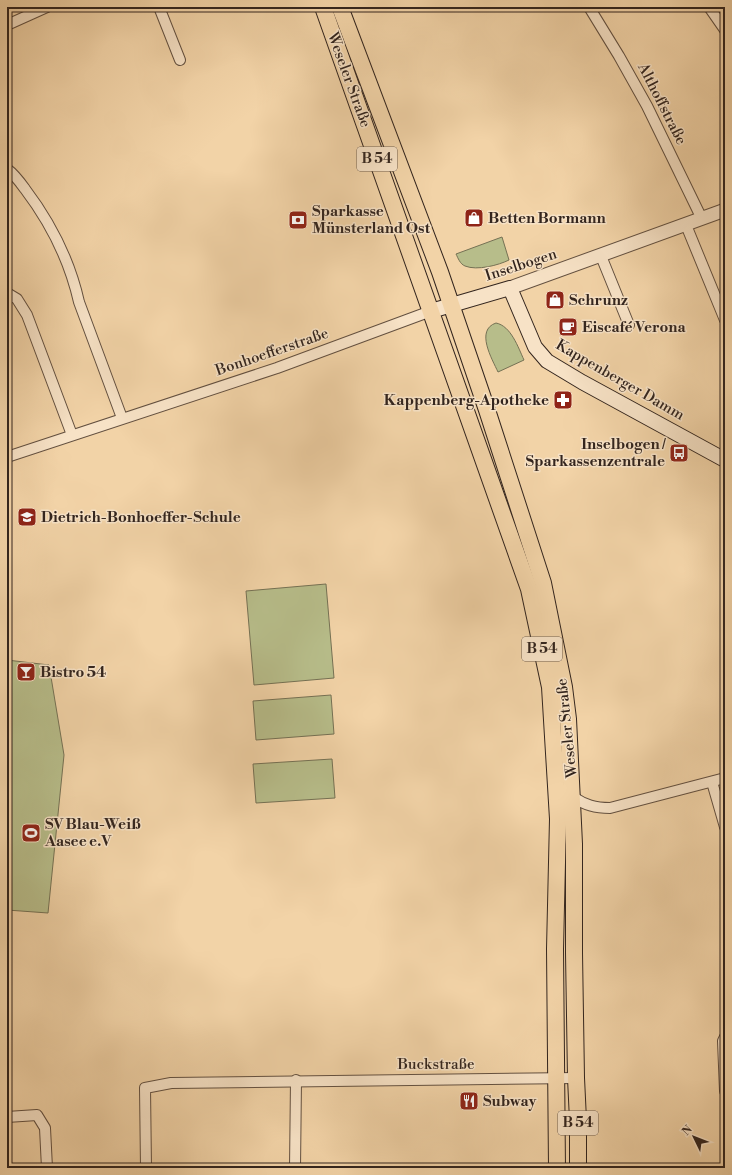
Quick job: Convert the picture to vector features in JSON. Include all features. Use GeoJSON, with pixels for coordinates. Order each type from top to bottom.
{"type":"FeatureCollection","features":[{"type":"Feature","properties":{"kind":"main road","name":"Weseler Straße"},"geometry":{"type":"LineString","coordinates":[[323,7],[529,589],[550,687],[558,819],[555,949],[557,1168]]}},
{"type":"Feature","properties":{"kind":"main road","name":"Weseler Straße"},"geometry":{"type":"LineString","coordinates":[[340,7],[451,305],[543,583],[564,687],[568,719],[573,797],[578,1168]]}},
{"type":"Feature","properties":{"kind":"main road","name":"Inselbogen"},"geometry":{"type":"LineString","coordinates":[[451,305],[510,288]]}},
{"type":"Feature","properties":{"kind":"main road","name":"Kappenberger Damm"},"geometry":{"type":"LineString","coordinates":[[510,288],[535,347],[547,361],[582,382],[725,460]]}},
{"type":"Feature","properties":{"kind":"main road"},"geometry":{"type":"LineString","coordinates":[[431,311],[451,305]]}},
{"type":"Feature","properties":{"kind":"street"},"geometry":{"type":"LineString","coordinates":[[7,25],[47,7]]}},
{"type":"Feature","properties":{"kind":"street"},"geometry":{"type":"LineString","coordinates":[[159,7],[180,60]]}},
{"type":"Feature","properties":{"kind":"street","name":"Althoffstraße"},"geometry":{"type":"LineString","coordinates":[[589,7],[647,106],[702,219]]}},
{"type":"Feature","properties":{"kind":"street"},"geometry":{"type":"LineString","coordinates":[[709,7],[725,30]]}},
{"type":"Feature","properties":{"kind":"street"},"geometry":{"type":"LineString","coordinates":[[7,168],[19,181],[35,203],[52,231],[75,285],[79,302],[122,418]]}},
{"type":"Feature","properties":{"kind":"street","name":"Inselbogen"},"geometry":{"type":"LineString","coordinates":[[510,288],[725,210]]}},
{"type":"Feature","properties":{"kind":"street"},"geometry":{"type":"LineString","coordinates":[[686,225],[725,320]]}},
{"type":"Feature","properties":{"kind":"street"},"geometry":{"type":"LineString","coordinates":[[601,256],[629,325]]}},
{"type":"Feature","properties":{"kind":"street"},"geometry":{"type":"LineString","coordinates":[[7,293],[17,299],[27,315],[72,435]]}},
{"type":"Feature","properties":{"kind":"street","name":"Bonhoefferstraße"},"geometry":{"type":"LineString","coordinates":[[7,457],[277,368],[431,311]]}},
{"type":"Feature","properties":{"kind":"street"},"geometry":{"type":"LineString","coordinates":[[573,797],[587,805],[597,808],[610,808],[725,778]]}},
{"type":"Feature","properties":{"kind":"street"},"geometry":{"type":"LineString","coordinates":[[712,782],[725,827]]}},
{"type":"Feature","properties":{"kind":"street"},"geometry":{"type":"LineString","coordinates":[[725,1037],[723,1041],[725,1091]]}},
{"type":"Feature","properties":{"kind":"street","name":"Buckstraße"},"geometry":{"type":"LineString","coordinates":[[146,1168],[145,1088],[171,1083],[296,1080],[576,1078]]}},
{"type":"Feature","properties":{"kind":"street"},"geometry":{"type":"LineString","coordinates":[[295,1168],[296,1080]]}},
{"type":"Feature","properties":{"kind":"street"},"geometry":{"type":"LineString","coordinates":[[7,1117],[37,1115],[46,1128],[48,1168]]}},
{"type":"Feature","properties":{"kind":"green space"},"geometry":{"type":"Polygon","coordinates":[[[502,237],[509,260],[488,267],[476,268],[465,266],[459,261],[456,254],[502,237]]]}},
{"type":"Feature","properties":{"kind":"green space"},"geometry":{"type":"Polygon","coordinates":[[[496,323],[506,328],[510,333],[524,360],[498,372],[489,353],[486,338],[490,327],[496,323]]]}},
{"type":"Feature","properties":{"kind":"green space"},"geometry":{"type":"Polygon","coordinates":[[[326,584],[334,678],[254,685],[246,591],[326,584]]]}},
{"type":"Feature","properties":{"kind":"green space","name":"SV Blau-Weiß Aasee e.V"},"geometry":{"type":"Polygon","coordinates":[[[7,660],[49,665],[64,755],[48,913],[7,910],[7,660]]]}},
{"type":"Feature","properties":{"kind":"green space"},"geometry":{"type":"Polygon","coordinates":[[[331,695],[334,734],[256,740],[253,701],[331,695]]]}},
{"type":"Feature","properties":{"kind":"green space"},"geometry":{"type":"Polygon","coordinates":[[[332,759],[335,798],[256,803],[253,764],[332,759]]]}},
{"type":"Feature","properties":{"kind":"place","name":"Betten Bormann"},"geometry":{"type":"Point","coordinates":[474,218]}},
{"type":"Feature","properties":{"kind":"place","name":"Sparkasse Münsterland Ost"},"geometry":{"type":"Point","coordinates":[298,220]}},
{"type":"Feature","properties":{"kind":"place","name":"Schrunz"},"geometry":{"type":"Point","coordinates":[555,300]}},
{"type":"Feature","properties":{"kind":"place","name":"Eiscafé Verona"},"geometry":{"type":"Point","coordinates":[568,327]}},
{"type":"Feature","properties":{"kind":"place","name":"Kappenberg-Apotheke"},"geometry":{"type":"Point","coordinates":[563,400]}},
{"type":"Feature","properties":{"kind":"place","name":"Inselbogen / Sparkassenzentrale"},"geometry":{"type":"Point","coordinates":[679,453]}},
{"type":"Feature","properties":{"kind":"place","name":"Dietrich-Bonhoeffer-Schule"},"geometry":{"type":"Point","coordinates":[27,517]}},
{"type":"Feature","properties":{"kind":"place","name":"Bistro 54"},"geometry":{"type":"Point","coordinates":[26,672]}},
{"type":"Feature","properties":{"kind":"place","name":"SV Blau-Weiß Aasee e.V"},"geometry":{"type":"Point","coordinates":[31,833]}},
{"type":"Feature","properties":{"kind":"place","name":"Subway"},"geometry":{"type":"Point","coordinates":[469,1101]}}]}
